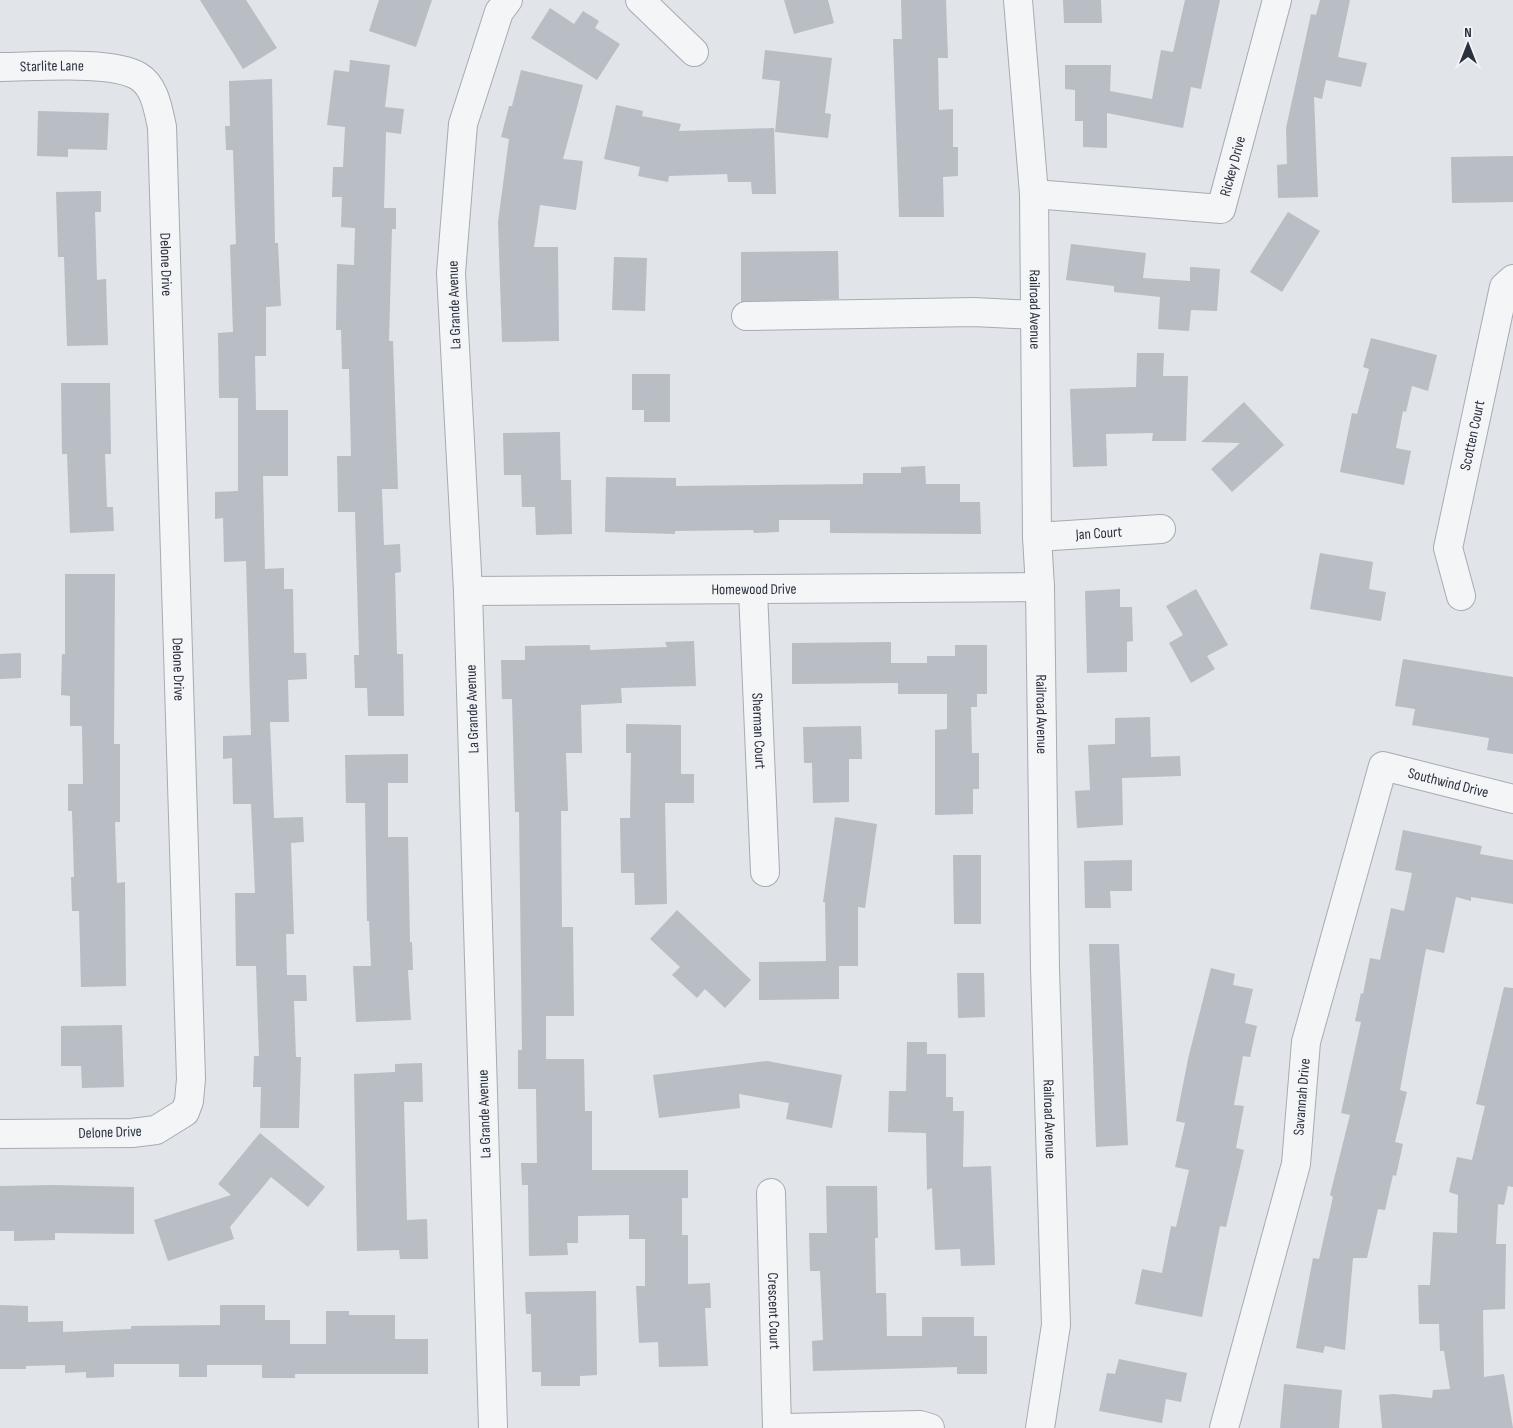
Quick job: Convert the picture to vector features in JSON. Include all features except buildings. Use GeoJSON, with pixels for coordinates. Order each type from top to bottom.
{"type":"FeatureCollection","features":[{"type":"Feature","properties":{"kind":"street","name":"La Grande Avenue"},"geometry":{"type":"LineString","coordinates":[[493,1428],[468,591],[450,273],[463,124],[499,12],[508,0]]}},
{"type":"Feature","properties":{"kind":"street"},"geometry":{"type":"LineString","coordinates":[[640,0],[694,52]]}},
{"type":"Feature","properties":{"kind":"street","name":"Railroad Avenue"},"geometry":{"type":"LineString","coordinates":[[1018,0],[1034,194],[1037,537],[1040,587],[1045,968],[1056,1325],[1040,1428]]}},
{"type":"Feature","properties":{"kind":"street","name":"Rickey Drive"},"geometry":{"type":"LineString","coordinates":[[1034,194],[1221,209],[1277,0]]}},
{"type":"Feature","properties":{"kind":"street","name":"Starlite Lane"},"geometry":{"type":"LineString","coordinates":[[0,67],[104,67]]}},
{"type":"Feature","properties":{"kind":"street","name":"Delone Drive"},"geometry":{"type":"LineString","coordinates":[[0,1134],[132,1133],[156,1130],[185,1112],[189,1101],[191,1069],[162,127],[155,97],[147,85],[138,76],[104,67]]}},
{"type":"Feature","properties":{"kind":"street","name":"Scotten Court"},"geometry":{"type":"LineString","coordinates":[[1460,596],[1448,548],[1504,287],[1513,279]]}},
{"type":"Feature","properties":{"kind":"street"},"geometry":{"type":"LineString","coordinates":[[746,316],[974,312],[1035,315]]}},
{"type":"Feature","properties":{"kind":"street","name":"Jan Court"},"geometry":{"type":"LineString","coordinates":[[1037,537],[1161,529]]}},
{"type":"Feature","properties":{"kind":"street","name":"Homewood Drive"},"geometry":{"type":"LineString","coordinates":[[468,591],[1040,587]]}},
{"type":"Feature","properties":{"kind":"street","name":"Sherman Court"},"geometry":{"type":"LineString","coordinates":[[754,590],[765,872]]}},
{"type":"Feature","properties":{"kind":"street","name":"Southwind Drive"},"geometry":{"type":"LineString","coordinates":[[1383,766],[1513,798]]}},
{"type":"Feature","properties":{"kind":"street","name":"Savannah Drive"},"geometry":{"type":"LineString","coordinates":[[1224,1428],[1296,1164],[1306,1042],[1383,766]]}},
{"type":"Feature","properties":{"kind":"street","name":"Crescent Court"},"geometry":{"type":"LineString","coordinates":[[771,1193],[778,1428]]}},
{"type":"Feature","properties":{"kind":"street"},"geometry":{"type":"LineString","coordinates":[[786,1428],[920,1425],[930,1428]]}}]}
